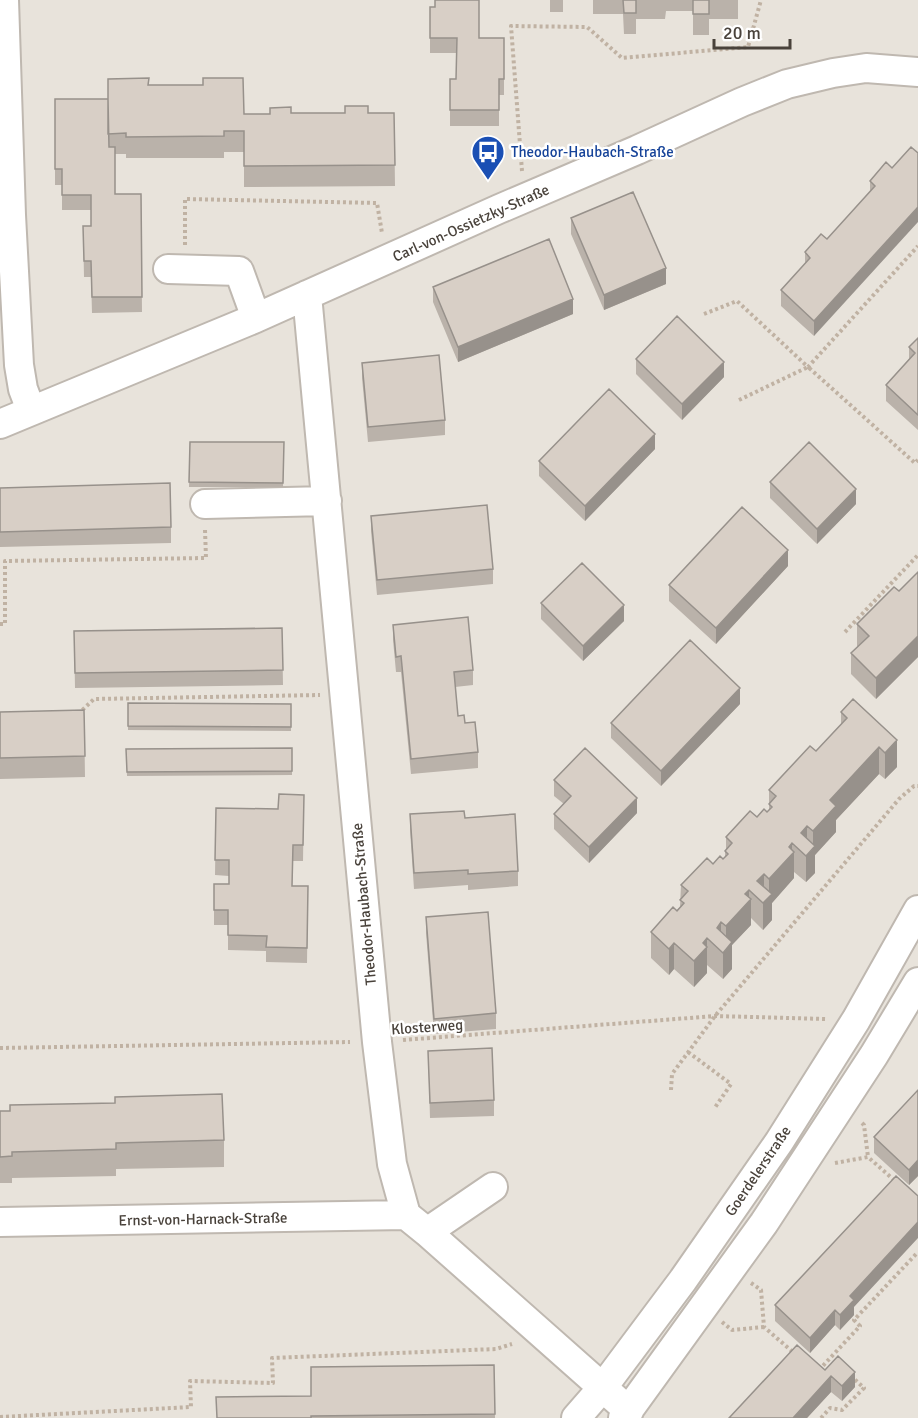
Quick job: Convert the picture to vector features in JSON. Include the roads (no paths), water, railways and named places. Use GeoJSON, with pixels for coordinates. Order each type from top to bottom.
{"type":"FeatureCollection","features":[{"type":"Feature","properties":{"kind":"street"},"geometry":{"type":"LineString","coordinates":[[4,0],[6,215],[19,365],[23,389],[31,410]]}},
{"type":"Feature","properties":{"kind":"street","name":"Carl-von-Ossietzky-Straße"},"geometry":{"type":"LineString","coordinates":[[0,424],[256,318],[787,84],[832,73],[866,69],[918,72]]}},
{"type":"Feature","properties":{"kind":"street"},"geometry":{"type":"LineString","coordinates":[[176,269],[239,271],[256,318]]}},
{"type":"Feature","properties":{"kind":"street","name":"Theodor-Haubach-Straße"},"geometry":{"type":"LineString","coordinates":[[307,295],[377,1042],[392,1164],[416,1224]]}},
{"type":"Feature","properties":{"kind":"street"},"geometry":{"type":"LineString","coordinates":[[205,504],[327,501]]}},
{"type":"Feature","properties":{"kind":"street","name":"Goerdelerstraße"},"geometry":{"type":"LineString","coordinates":[[576,1418],[603,1387],[683,1280],[772,1151],[855,1020],[918,910]]}},
{"type":"Feature","properties":{"kind":"street"},"geometry":{"type":"LineString","coordinates":[[493,1187],[416,1224],[603,1387],[626,1414],[703,1308],[812,1149],[874,1055],[918,982]]}},
{"type":"Feature","properties":{"kind":"street","name":"Ernst-von-Harnack-Straße"},"geometry":{"type":"LineString","coordinates":[[0,1222],[416,1224]]}},
{"type":"Feature","properties":{"kind":"place","name":"Theodor-Haubach-Straße"},"geometry":{"type":"Point","coordinates":[488,181]}}]}
